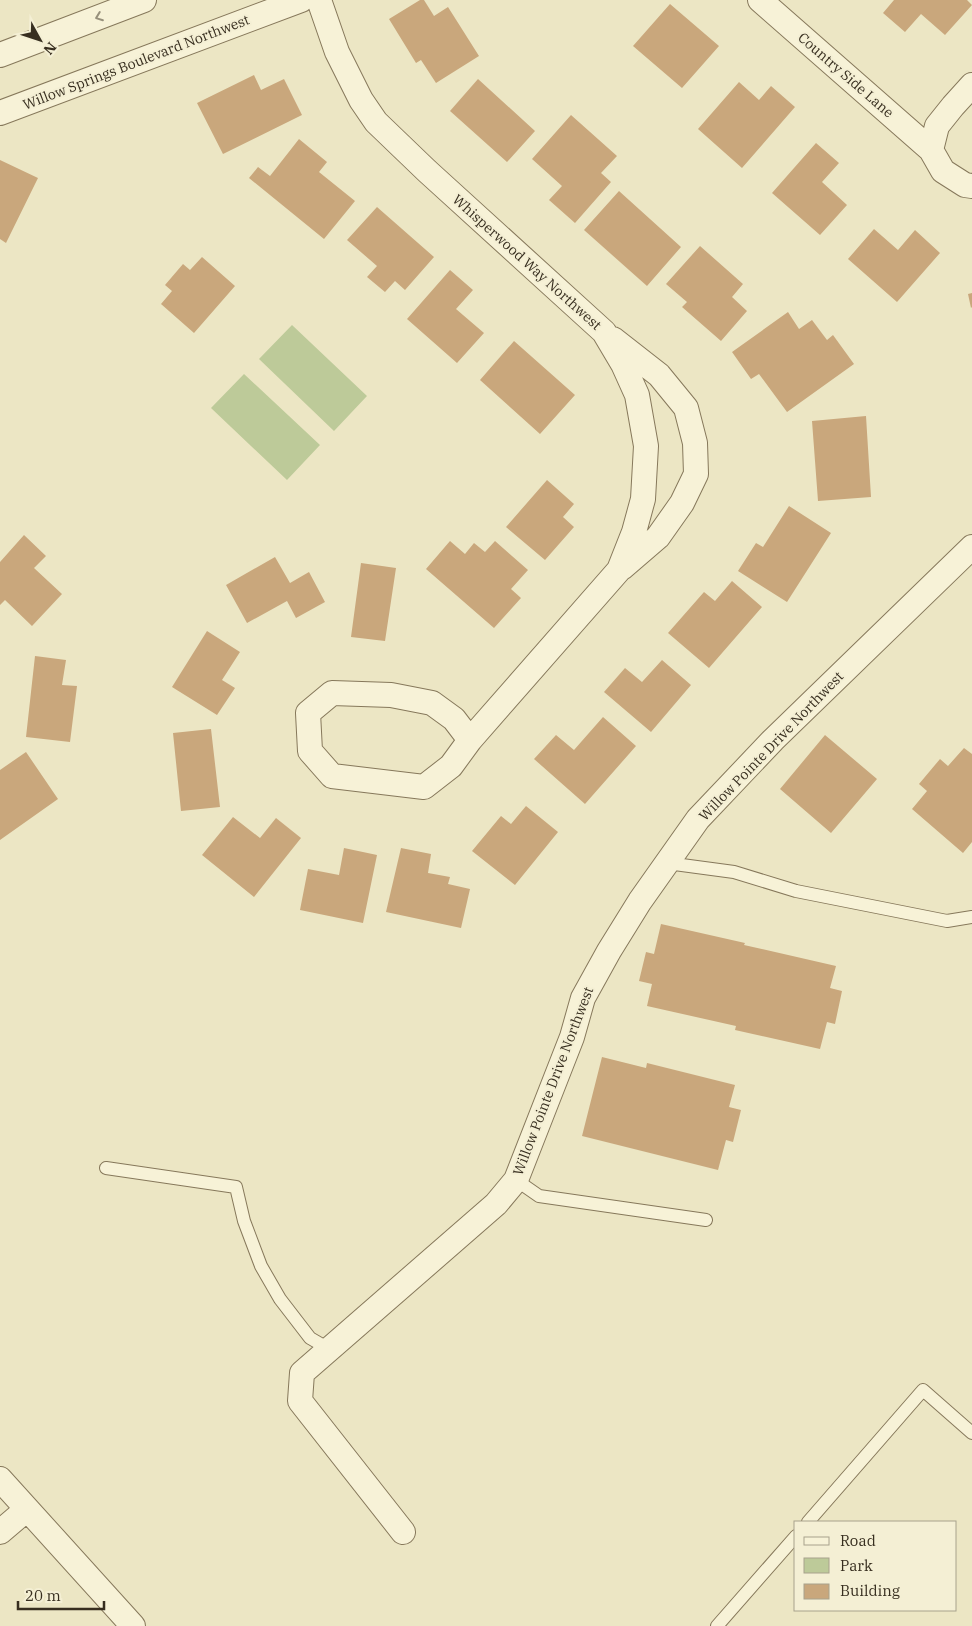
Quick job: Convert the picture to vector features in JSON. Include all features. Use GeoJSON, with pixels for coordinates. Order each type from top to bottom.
{"type":"FeatureCollection","features":[{"type":"Feature","properties":{"kind":"street"},"geometry":{"type":"LineString","coordinates":[[0,55],[144,0]]}},
{"type":"Feature","properties":{"kind":"street","name":"Willow Springs Boulevard Northwest"},"geometry":{"type":"LineString","coordinates":[[0,112],[301,0]]}},
{"type":"Feature","properties":{"kind":"street","name":"Whisperwood Way Northwest"},"geometry":{"type":"LineString","coordinates":[[319,0],[337,52],[361,100],[376,122],[604,332],[623,364],[637,395],[646,446],[643,499],[634,532],[618,570],[470,740],[451,766],[424,787],[332,776],[310,751],[308,713],[332,693],[390,695],[432,703],[454,719],[470,740]]}},
{"type":"Feature","properties":{"kind":"street","name":"Country Side Lane"},"geometry":{"type":"LineString","coordinates":[[760,0],[931,150],[943,171],[965,185],[972,186]]}},
{"type":"Feature","properties":{"kind":"street"},"geometry":{"type":"LineString","coordinates":[[931,150],[938,126],[972,85]]}},
{"type":"Feature","properties":{"kind":"street"},"geometry":{"type":"LineString","coordinates":[[604,332],[660,375],[686,408],[695,443],[696,474],[682,503],[658,537],[618,570]]}},
{"type":"Feature","properties":{"kind":"street","name":"Willow Pointe Drive Northwest"},"geometry":{"type":"LineString","coordinates":[[404,1532],[300,1401],[302,1373],[496,1204],[516,1180],[572,1037],[582,998],[640,901],[698,819],[773,740],[972,547]]}},
{"type":"Feature","properties":{"kind":"street"},"geometry":{"type":"LineString","coordinates":[[0,1479],[26,1510],[133,1626]]}},
{"type":"Feature","properties":{"kind":"street"},"geometry":{"type":"LineString","coordinates":[[0,1532],[26,1510]]}},
{"type":"Feature","properties":{"kind":"lane"},"geometry":{"type":"LineString","coordinates":[[667,863],[734,872],[796,891],[948,920],[972,917]]}},
{"type":"Feature","properties":{"kind":"lane"},"geometry":{"type":"LineString","coordinates":[[106,1168],[236,1186],[244,1221],[261,1266],[280,1299],[310,1338],[329,1349]]}},
{"type":"Feature","properties":{"kind":"lane"},"geometry":{"type":"LineString","coordinates":[[516,1180],[539,1196],[706,1220]]}},
{"type":"Feature","properties":{"kind":"lane"},"geometry":{"type":"LineString","coordinates":[[809,1521],[923,1390],[972,1433]]}},
{"type":"Feature","properties":{"kind":"lane"},"geometry":{"type":"LineString","coordinates":[[717,1626],[794,1538]]}},
{"type":"Feature","properties":{"kind":"green space"},"geometry":{"type":"Polygon","coordinates":[[[292,325],[367,396],[334,431],[259,359],[292,325]]]}},
{"type":"Feature","properties":{"kind":"green space"},"geometry":{"type":"Polygon","coordinates":[[[244,374],[320,445],[287,480],[211,408],[244,374]]]}},
{"type":"Feature","properties":{"kind":"building"},"geometry":{"type":"Polygon","coordinates":[[[420,0],[424,0],[434,16],[448,7],[479,56],[436,83],[421,60],[416,63],[389,19],[420,0]]]}},
{"type":"Feature","properties":{"kind":"building"},"geometry":{"type":"Polygon","coordinates":[[[894,0],[967,0],[972,5],[945,35],[921,14],[905,32],[883,13],[894,0]]]}},
{"type":"Feature","properties":{"kind":"building"},"geometry":{"type":"Polygon","coordinates":[[[670,4],[719,46],[682,88],[633,46],[670,4]]]}},
{"type":"Feature","properties":{"kind":"building"},"geometry":{"type":"Polygon","coordinates":[[[254,75],[261,90],[284,79],[302,115],[223,154],[197,103],[254,75]]]}},
{"type":"Feature","properties":{"kind":"building"},"geometry":{"type":"Polygon","coordinates":[[[478,79],[535,131],[507,162],[450,111],[478,79]]]}},
{"type":"Feature","properties":{"kind":"building"},"geometry":{"type":"Polygon","coordinates":[[[739,82],[759,100],[771,86],[795,107],[742,168],[698,129],[739,82]]]}},
{"type":"Feature","properties":{"kind":"building"},"geometry":{"type":"Polygon","coordinates":[[[571,115],[617,156],[601,173],[611,182],[575,223],[549,200],[562,186],[532,159],[571,115]]]}},
{"type":"Feature","properties":{"kind":"building"},"geometry":{"type":"Polygon","coordinates":[[[299,139],[327,162],[319,172],[355,201],[324,239],[249,178],[258,167],[270,176],[299,139]]]}},
{"type":"Feature","properties":{"kind":"building"},"geometry":{"type":"Polygon","coordinates":[[[816,143],[839,163],[822,182],[847,205],[820,235],[772,193],[816,143]]]}},
{"type":"Feature","properties":{"kind":"building"},"geometry":{"type":"Polygon","coordinates":[[[0,160],[38,178],[6,243],[0,239],[0,160]]]}},
{"type":"Feature","properties":{"kind":"building"},"geometry":{"type":"Polygon","coordinates":[[[619,191],[681,247],[647,286],[584,230],[619,191]]]}},
{"type":"Feature","properties":{"kind":"building"},"geometry":{"type":"Polygon","coordinates":[[[377,207],[434,257],[405,290],[395,281],[385,292],[367,277],[377,266],[347,240],[377,207]]]}},
{"type":"Feature","properties":{"kind":"building"},"geometry":{"type":"Polygon","coordinates":[[[874,229],[898,250],[915,230],[940,253],[897,302],[848,259],[874,229]]]}},
{"type":"Feature","properties":{"kind":"building"},"geometry":{"type":"Polygon","coordinates":[[[700,246],[743,284],[732,297],[747,311],[721,341],[682,307],[687,302],[666,284],[700,246]]]}},
{"type":"Feature","properties":{"kind":"building"},"geometry":{"type":"Polygon","coordinates":[[[202,257],[235,286],[194,333],[161,304],[172,291],[165,285],[183,264],[190,270],[202,257]]]}},
{"type":"Feature","properties":{"kind":"building"},"geometry":{"type":"Polygon","coordinates":[[[450,270],[473,290],[456,309],[484,333],[457,363],[407,319],[450,270]]]}},
{"type":"Feature","properties":{"kind":"building"},"geometry":{"type":"Polygon","coordinates":[[[972,293],[972,307],[971,308],[968,294],[972,293]]]}},
{"type":"Feature","properties":{"kind":"building"},"geometry":{"type":"Polygon","coordinates":[[[788,312],[799,329],[812,320],[827,340],[833,335],[854,364],[787,412],[759,374],[751,379],[732,352],[788,312]]]}},
{"type":"Feature","properties":{"kind":"building"},"geometry":{"type":"Polygon","coordinates":[[[514,341],[575,395],[540,434],[480,380],[514,341]]]}},
{"type":"Feature","properties":{"kind":"building"},"geometry":{"type":"Polygon","coordinates":[[[866,416],[871,497],[818,501],[812,421],[866,416]]]}},
{"type":"Feature","properties":{"kind":"building"},"geometry":{"type":"Polygon","coordinates":[[[547,480],[574,504],[563,517],[574,527],[545,560],[506,527],[547,480]]]}},
{"type":"Feature","properties":{"kind":"building"},"geometry":{"type":"Polygon","coordinates":[[[789,506],[831,533],[787,602],[738,571],[756,543],[763,547],[789,506]]]}},
{"type":"Feature","properties":{"kind":"building"},"geometry":{"type":"Polygon","coordinates":[[[24,535],[46,556],[34,568],[62,594],[32,626],[5,600],[0,605],[0,562],[24,535]]]}},
{"type":"Feature","properties":{"kind":"building"},"geometry":{"type":"Polygon","coordinates":[[[450,541],[465,554],[474,543],[485,552],[495,541],[528,570],[511,589],[521,598],[494,628],[426,569],[450,541]]]}},
{"type":"Feature","properties":{"kind":"building"},"geometry":{"type":"Polygon","coordinates":[[[275,557],[290,583],[309,572],[325,602],[296,618],[287,601],[247,623],[226,585],[275,557]]]}},
{"type":"Feature","properties":{"kind":"building"},"geometry":{"type":"Polygon","coordinates":[[[361,563],[396,568],[385,641],[351,637],[361,563]]]}},
{"type":"Feature","properties":{"kind":"building"},"geometry":{"type":"Polygon","coordinates":[[[732,581],[762,607],[709,668],[668,633],[704,592],[715,601],[732,581]]]}},
{"type":"Feature","properties":{"kind":"building"},"geometry":{"type":"Polygon","coordinates":[[[207,631],[240,652],[222,680],[235,688],[217,715],[172,687],[207,631]]]}},
{"type":"Feature","properties":{"kind":"building"},"geometry":{"type":"Polygon","coordinates":[[[35,656],[66,660],[62,685],[77,686],[70,742],[26,737],[35,656]]]}},
{"type":"Feature","properties":{"kind":"building"},"geometry":{"type":"Polygon","coordinates":[[[662,660],[691,685],[651,732],[604,692],[625,668],[642,682],[662,660]]]}},
{"type":"Feature","properties":{"kind":"building"},"geometry":{"type":"Polygon","coordinates":[[[603,717],[636,746],[585,804],[534,759],[556,735],[574,750],[603,717]]]}},
{"type":"Feature","properties":{"kind":"building"},"geometry":{"type":"Polygon","coordinates":[[[211,729],[220,807],[181,811],[173,733],[211,729]]]}},
{"type":"Feature","properties":{"kind":"building"},"geometry":{"type":"Polygon","coordinates":[[[825,735],[877,779],[831,833],[780,789],[825,735]]]}},
{"type":"Feature","properties":{"kind":"building"},"geometry":{"type":"Polygon","coordinates":[[[964,748],[972,754],[972,842],[963,853],[912,809],[927,791],[919,784],[940,759],[948,766],[964,748]]]}},
{"type":"Feature","properties":{"kind":"building"},"geometry":{"type":"Polygon","coordinates":[[[26,752],[58,799],[0,840],[0,770],[26,752]]]}},
{"type":"Feature","properties":{"kind":"building"},"geometry":{"type":"Polygon","coordinates":[[[526,806],[558,832],[515,885],[472,851],[501,816],[511,824],[526,806]]]}},
{"type":"Feature","properties":{"kind":"building"},"geometry":{"type":"Polygon","coordinates":[[[233,817],[260,838],[276,818],[301,838],[254,897],[202,855],[233,817]]]}},
{"type":"Feature","properties":{"kind":"building"},"geometry":{"type":"Polygon","coordinates":[[[344,848],[377,855],[363,923],[300,910],[308,869],[339,875],[344,848]]]}},
{"type":"Feature","properties":{"kind":"building"},"geometry":{"type":"Polygon","coordinates":[[[401,848],[431,854],[428,873],[450,877],[448,884],[470,889],[461,928],[386,912],[401,848]]]}},
{"type":"Feature","properties":{"kind":"building"},"geometry":{"type":"Polygon","coordinates":[[[661,924],[836,966],[830,988],[842,991],[835,1024],[827,1022],[820,1049],[735,1030],[736,1026],[647,1006],[652,984],[639,981],[646,952],[654,954],[661,924]]]}},
{"type":"Feature","properties":{"kind":"building"},"geometry":{"type":"Polygon","coordinates":[[[602,1057],[646,1068],[647,1063],[735,1085],[729,1107],[741,1110],[733,1142],[726,1140],[718,1170],[582,1136],[602,1057]]]}}]}
